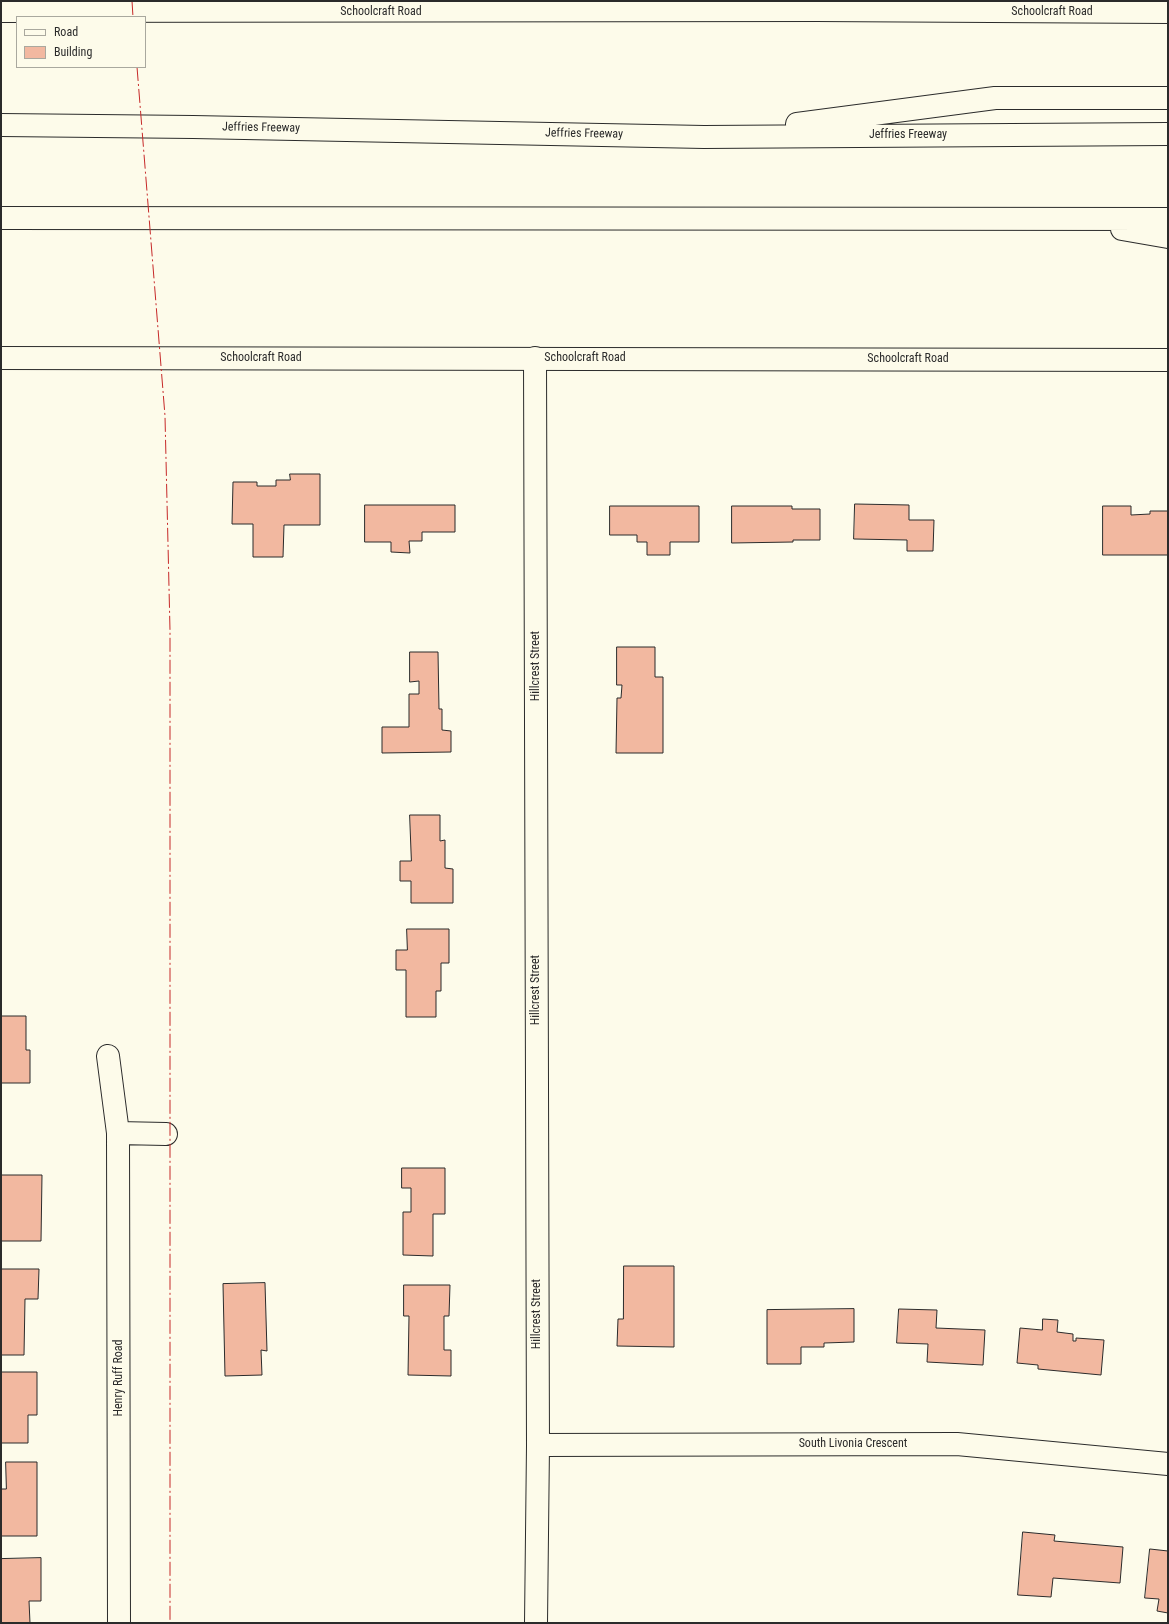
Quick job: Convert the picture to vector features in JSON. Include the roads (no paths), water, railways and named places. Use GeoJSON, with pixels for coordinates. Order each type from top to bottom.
{"type":"FeatureCollection","features":[{"type":"Feature","properties":{"kind":"main road","name":"Schoolcraft Road"},"geometry":{"type":"LineString","coordinates":[[1,11],[822,10],[1168,12]]}},
{"type":"Feature","properties":{"kind":"main road"},"geometry":{"type":"LineString","coordinates":[[704,137],[995,98],[1168,98]]}},
{"type":"Feature","properties":{"kind":"main road","name":"Jeffries Freeway"},"geometry":{"type":"LineString","coordinates":[[1,125],[192,126],[704,137],[1168,134]]}},
{"type":"Feature","properties":{"kind":"main road"},"geometry":{"type":"LineString","coordinates":[[1,218],[1168,219]]}},
{"type":"Feature","properties":{"kind":"main road"},"geometry":{"type":"LineString","coordinates":[[1068,218],[1168,238]]}},
{"type":"Feature","properties":{"kind":"main road","name":"Schoolcraft Road"},"geometry":{"type":"LineString","coordinates":[[1,358],[1168,360]]}},
{"type":"Feature","properties":{"kind":"main road","name":"Hillcrest Street"},"geometry":{"type":"LineString","coordinates":[[535,358],[538,1445],[536,1623]]}},
{"type":"Feature","properties":{"kind":"main road","name":"Henry Ruff Road"},"geometry":{"type":"LineString","coordinates":[[108,1056],[118,1133],[119,1623]]}},
{"type":"Feature","properties":{"kind":"main road"},"geometry":{"type":"LineString","coordinates":[[118,1133],[166,1134]]}},
{"type":"Feature","properties":{"kind":"main road","name":"South Livonia Crescent"},"geometry":{"type":"LineString","coordinates":[[538,1445],[958,1444],[1168,1464]]}}]}
